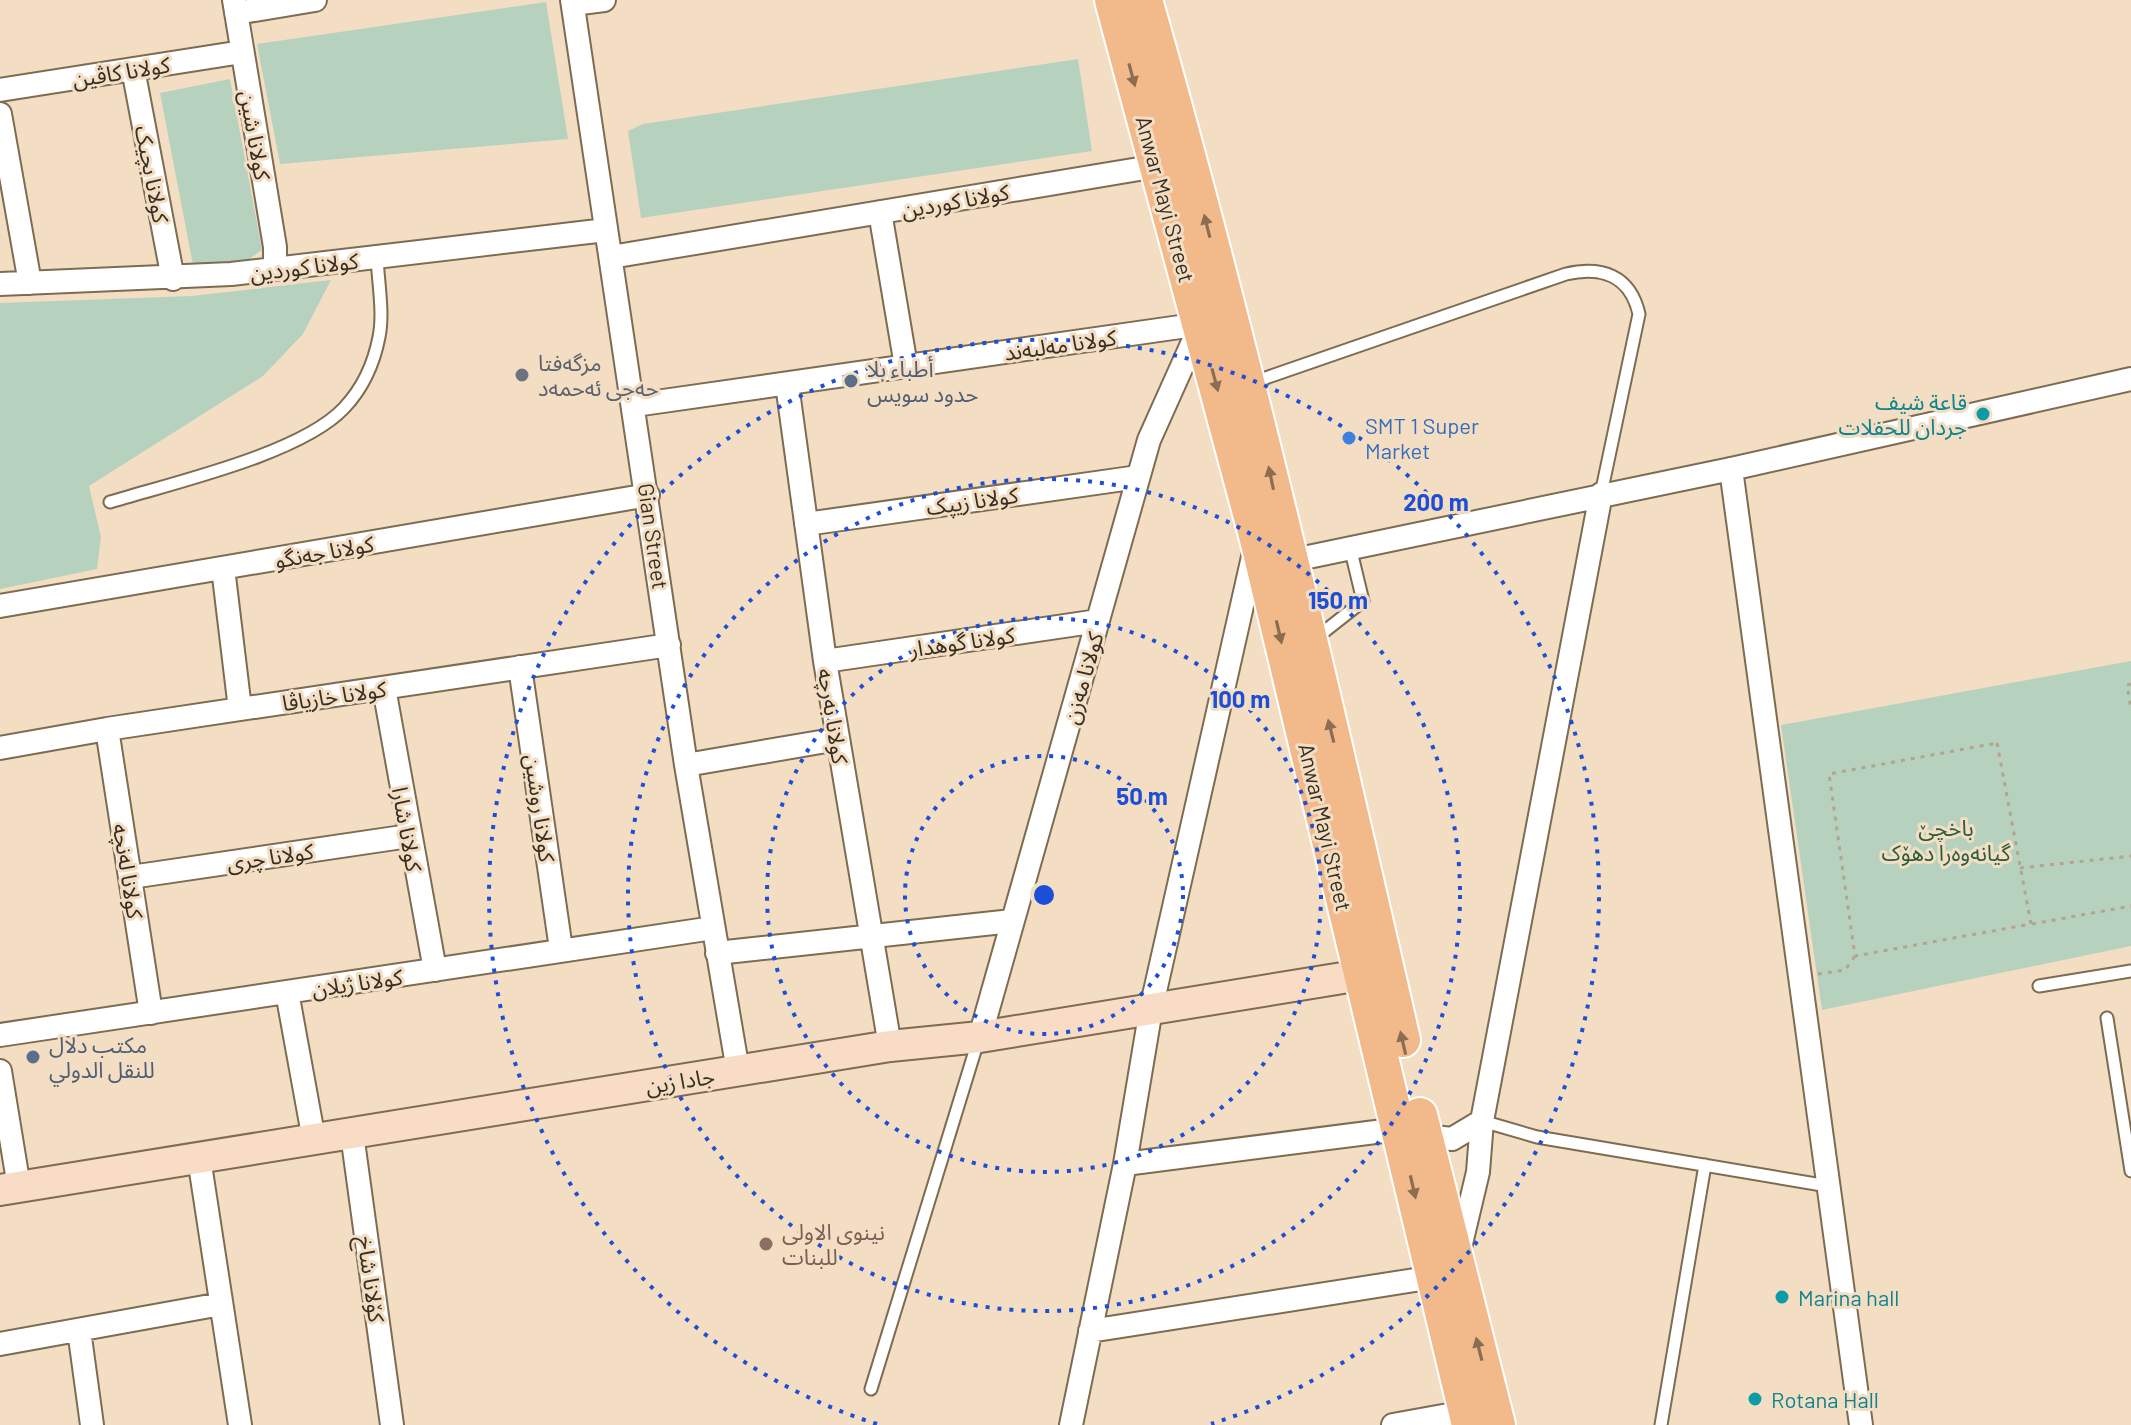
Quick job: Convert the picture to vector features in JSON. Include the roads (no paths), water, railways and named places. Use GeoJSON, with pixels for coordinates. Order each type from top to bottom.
{"type":"FeatureCollection","features":[{"type":"Feature","properties":{"kind":"main road","name":"Anwar Mayi Street"},"geometry":{"type":"LineString","coordinates":[[1112,0],[1257,539],[1336,811],[1446,1269],[1498,1425]]}},
{"type":"Feature","properties":{"kind":"main road","name":"Anwar Mayi Street"},"geometry":{"type":"LineString","coordinates":[[1145,0],[1190,158],[1248,384],[1309,643],[1361,975],[1412,1132]]}},
{"type":"Feature","properties":{"kind":"main road","name":"Anwar Mayi Street"},"geometry":{"type":"LineString","coordinates":[[1446,1269],[1467,1419]]}},
{"type":"Feature","properties":{"kind":"street"},"geometry":{"type":"LineString","coordinates":[[235,6],[315,0]]}},
{"type":"Feature","properties":{"kind":"street"},"geometry":{"type":"LineString","coordinates":[[573,2],[604,0]]}},
{"type":"Feature","properties":{"kind":"street","name":"Gian Street"},"geometry":{"type":"LineString","coordinates":[[573,2],[686,765],[738,1071]]}},
{"type":"Feature","properties":{"kind":"street","name":"کولانا شین"},"geometry":{"type":"LineString","coordinates":[[235,6],[275,247],[275,269]]}},
{"type":"Feature","properties":{"kind":"street","name":"کولانا کاڤین"},"geometry":{"type":"LineString","coordinates":[[0,90],[242,52]]}},
{"type":"Feature","properties":{"kind":"street","name":"کولانا بچیک"},"geometry":{"type":"LineString","coordinates":[[133,69],[173,279]]}},
{"type":"Feature","properties":{"kind":"street"},"geometry":{"type":"LineString","coordinates":[[0,114],[30,283]]}},
{"type":"Feature","properties":{"kind":"street","name":"کولانا کوردین"},"geometry":{"type":"LineString","coordinates":[[611,257],[1157,166]]}},
{"type":"Feature","properties":{"kind":"street"},"geometry":{"type":"LineString","coordinates":[[880,212],[906,366]]}},
{"type":"Feature","properties":{"kind":"street","name":"کولانا کوردین"},"geometry":{"type":"LineString","coordinates":[[0,284],[173,279],[606,230]]}},
{"type":"Feature","properties":{"kind":"street","name":"کولانا مەلبەند"},"geometry":{"type":"LineString","coordinates":[[635,405],[1201,324]]}},
{"type":"Feature","properties":{"kind":"street","name":"کولانا مەزن"},"geometry":{"type":"LineString","coordinates":[[980,1037],[1138,477],[1164,400],[1201,324]]}},
{"type":"Feature","properties":{"kind":"street"},"geometry":{"type":"LineString","coordinates":[[1289,561],[1731,469],[2131,379]]}},
{"type":"Feature","properties":{"kind":"street","name":"کولانا بەرچە"},"geometry":{"type":"LineString","coordinates":[[787,384],[825,661],[890,1046]]}},
{"type":"Feature","properties":{"kind":"street"},"geometry":{"type":"LineString","coordinates":[[1731,469],[1861,1425]]}},
{"type":"Feature","properties":{"kind":"street","name":"کولانا زیپک"},"geometry":{"type":"LineString","coordinates":[[806,524],[1138,477]]}},
{"type":"Feature","properties":{"kind":"street"},"geometry":{"type":"LineString","coordinates":[[1090,1331],[1446,1269],[1478,1172],[1482,1121],[1601,494]]}},
{"type":"Feature","properties":{"kind":"street","name":"کولانا جەنگو"},"geometry":{"type":"LineString","coordinates":[[0,606],[648,495]]}},
{"type":"Feature","properties":{"kind":"street"},"geometry":{"type":"LineString","coordinates":[[1071,1425],[1125,1164],[1151,1009],[1257,539]]}},
{"type":"Feature","properties":{"kind":"street"},"geometry":{"type":"LineString","coordinates":[[223,568],[240,709]]}},
{"type":"Feature","properties":{"kind":"street","name":"کولانا گوهدار"},"geometry":{"type":"LineString","coordinates":[[825,661],[1098,621]]}},
{"type":"Feature","properties":{"kind":"street","name":"کولانا خازیاڤا"},"geometry":{"type":"LineString","coordinates":[[0,748],[107,729],[669,645]]}},
{"type":"Feature","properties":{"kind":"street","name":"کولانا روشین"},"geometry":{"type":"LineString","coordinates":[[520,667],[561,949]]}},
{"type":"Feature","properties":{"kind":"street","name":"کولانا شارا"},"geometry":{"type":"LineString","coordinates":[[384,688],[435,970]]}},
{"type":"Feature","properties":{"kind":"street","name":"کولانا لەنچە"},"geometry":{"type":"LineString","coordinates":[[107,729],[151,1013]]}},
{"type":"Feature","properties":{"kind":"street"},"geometry":{"type":"LineString","coordinates":[[686,765],[838,739]]}},
{"type":"Feature","properties":{"kind":"street","name":"کولانا چری"},"geometry":{"type":"LineString","coordinates":[[131,877],[409,836]]}},
{"type":"Feature","properties":{"kind":"street"},"geometry":{"type":"LineString","coordinates":[[717,953],[1012,921]]}},
{"type":"Feature","properties":{"kind":"street","name":"کولانا ژیلان"},"geometry":{"type":"LineString","coordinates":[[0,1035],[713,928]]}},
{"type":"Feature","properties":{"kind":"street","name":"جادا زین"},"geometry":{"type":"LineString","coordinates":[[10,1189],[890,1046],[980,1037],[1361,975]]}},
{"type":"Feature","properties":{"kind":"street"},"geometry":{"type":"LineString","coordinates":[[287,992],[314,1140]]}},
{"type":"Feature","properties":{"kind":"street"},"geometry":{"type":"LineString","coordinates":[[0,1071],[10,1189]]}},
{"type":"Feature","properties":{"kind":"street"},"geometry":{"type":"LineString","coordinates":[[1125,1164],[1412,1132],[1452,1139],[1482,1121]]}},
{"type":"Feature","properties":{"kind":"street","name":"کۆلانا شاخ"},"geometry":{"type":"LineString","coordinates":[[352,1134],[392,1425]]}},
{"type":"Feature","properties":{"kind":"street"},"geometry":{"type":"LineString","coordinates":[[199,1158],[240,1425]]}},
{"type":"Feature","properties":{"kind":"street"},"geometry":{"type":"LineString","coordinates":[[0,1344],[221,1304]]}},
{"type":"Feature","properties":{"kind":"street"},"geometry":{"type":"LineString","coordinates":[[79,1330],[92,1425]]}},
{"type":"Feature","properties":{"kind":"street"},"geometry":{"type":"LineString","coordinates":[[1393,1425],[1467,1419]]}},
{"type":"Feature","properties":{"kind":"lane"},"geometry":{"type":"LineString","coordinates":[[110,502],[259,455],[303,436],[343,410],[368,375],[380,335],[377,257]]}},
{"type":"Feature","properties":{"kind":"lane"},"geometry":{"type":"LineString","coordinates":[[1248,384],[1566,274],[1597,270],[1612,274],[1626,284],[1635,297],[1639,314],[1601,494]]}},
{"type":"Feature","properties":{"kind":"lane"},"geometry":{"type":"LineString","coordinates":[[1309,643],[1363,601],[1350,547]]}},
{"type":"Feature","properties":{"kind":"lane"},"geometry":{"type":"LineString","coordinates":[[2039,986],[2131,971]]}},
{"type":"Feature","properties":{"kind":"lane"},"geometry":{"type":"LineString","coordinates":[[2107,1018],[2128,1112],[2131,1171]]}},
{"type":"Feature","properties":{"kind":"lane"},"geometry":{"type":"LineString","coordinates":[[871,1389],[980,1037]]}},
{"type":"Feature","properties":{"kind":"lane"},"geometry":{"type":"LineString","coordinates":[[1482,1121],[1537,1137],[1828,1186]]}},
{"type":"Feature","properties":{"kind":"lane"},"geometry":{"type":"LineString","coordinates":[[1661,1425],[1705,1165]]}},
{"type":"Feature","properties":{"kind":"place","name":"مزگەفتا حەجی ئەحمەد"},"geometry":{"type":"Point","coordinates":[522,375]}},
{"type":"Feature","properties":{"kind":"place","name":"أطباء بلا حدود سويس"},"geometry":{"type":"Point","coordinates":[851,381]}},
{"type":"Feature","properties":{"kind":"place","name":"قاعة شيف جردان للحفلات"},"geometry":{"type":"Point","coordinates":[1983,414]}},
{"type":"Feature","properties":{"kind":"place","name":"SMT 1 Super Market"},"geometry":{"type":"Point","coordinates":[1349,438]}},
{"type":"Feature","properties":{"kind":"place","name":"مكتب دلال للنقل الدولي"},"geometry":{"type":"Point","coordinates":[33,1057]}},
{"type":"Feature","properties":{"kind":"place","name":"نينوى الاولى للبنات"},"geometry":{"type":"Point","coordinates":[766,1244]}},
{"type":"Feature","properties":{"kind":"place","name":"Marina hall"},"geometry":{"type":"Point","coordinates":[1782,1297]}},
{"type":"Feature","properties":{"kind":"place","name":"Rotana Hall"},"geometry":{"type":"Point","coordinates":[1755,1399]}},
{"type":"Feature","properties":{"kind":"park label","name":"باخچێ گیانه‌وه‌را دهۆک"},"geometry":{"type":"Point","coordinates":[1946,840]}}]}
